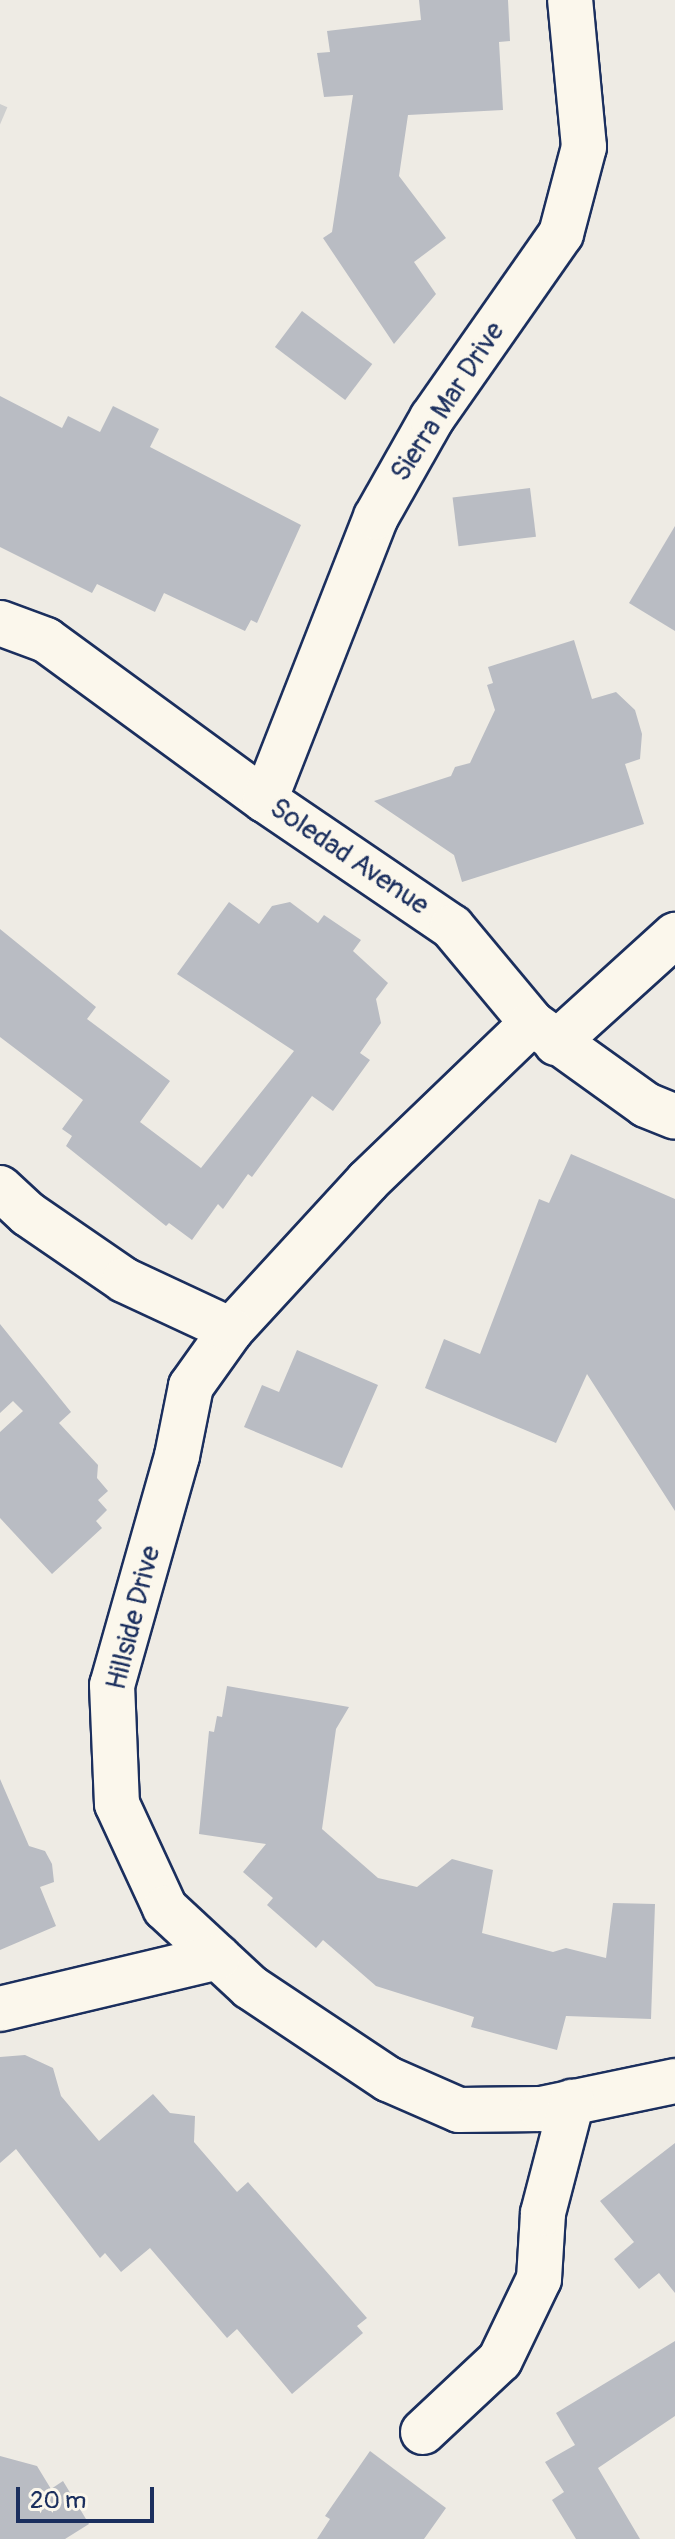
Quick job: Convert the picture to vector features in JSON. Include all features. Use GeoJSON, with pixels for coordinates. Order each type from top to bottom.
{"type":"FeatureCollection","features":[{"type":"Feature","properties":{"kind":"street","name":"Sierra Mar Drive"},"geometry":{"type":"LineString","coordinates":[[265,800],[376,517],[432,418],[561,234],[584,147],[570,0]]}},
{"type":"Feature","properties":{"kind":"street","name":"Soledad Avenue"},"geometry":{"type":"LineString","coordinates":[[0,623],[46,640],[265,800],[452,927],[544,1033],[646,1105],[675,1117]]}},
{"type":"Feature","properties":{"kind":"street","name":"Hillside Drive"},"geometry":{"type":"LineString","coordinates":[[675,935],[544,1033],[368,1181],[231,1330],[191,1386],[177,1456],[112,1685],[117,1804],[165,1908],[250,1987],[388,2079],[459,2110],[541,2109],[675,2081]]}},
{"type":"Feature","properties":{"kind":"street"},"geometry":{"type":"LineString","coordinates":[[0,1188],[28,1214],[124,1280],[231,1330]]}},
{"type":"Feature","properties":{"kind":"street"},"geometry":{"type":"LineString","coordinates":[[0,2009],[218,1957]]}},
{"type":"Feature","properties":{"kind":"street"},"geometry":{"type":"LineString","coordinates":[[423,2432],[500,2360],[539,2279],[543,2213],[572,2102]]}},
{"type":"Feature","properties":{"kind":"shaded area"},"geometry":{"type":"Polygon","coordinates":[[[0,104],[7,107],[0,124],[0,104]]]}},
{"type":"Feature","properties":{"kind":"building"},"geometry":{"type":"Polygon","coordinates":[[[419,0],[508,0],[510,41],[499,42],[503,110],[408,115],[399,176],[446,238],[414,262],[436,294],[394,344],[323,238],[332,232],[353,95],[324,97],[317,53],[330,52],[327,31],[421,20],[419,0]]]}},
{"type":"Feature","properties":{"kind":"building"},"geometry":{"type":"Polygon","coordinates":[[[302,311],[372,364],[345,400],[275,347],[302,311]]]}},
{"type":"Feature","properties":{"kind":"building"},"geometry":{"type":"Polygon","coordinates":[[[0,396],[62,428],[68,416],[100,432],[113,406],[159,429],[150,447],[301,525],[257,623],[251,620],[245,631],[164,593],[155,612],[97,584],[92,593],[0,547],[0,396]]]}},
{"type":"Feature","properties":{"kind":"building"},"geometry":{"type":"Polygon","coordinates":[[[530,488],[536,537],[459,546],[453,498],[530,488]]]}},
{"type":"Feature","properties":{"kind":"building"},"geometry":{"type":"Polygon","coordinates":[[[675,526],[675,631],[629,603],[675,526]]]}},
{"type":"Feature","properties":{"kind":"building"},"geometry":{"type":"Polygon","coordinates":[[[574,640],[592,699],[616,692],[635,710],[642,734],[640,759],[625,764],[644,824],[462,882],[454,855],[374,801],[451,776],[455,767],[470,763],[495,710],[487,685],[493,683],[488,667],[574,640]]]}},
{"type":"Feature","properties":{"kind":"building"},"geometry":{"type":"Polygon","coordinates":[[[229,902],[259,924],[272,906],[290,902],[318,923],[324,915],[361,940],[353,951],[388,983],[376,999],[381,1023],[360,1053],[370,1060],[333,1111],[312,1096],[252,1177],[248,1174],[223,1209],[218,1204],[192,1240],[169,1223],[166,1226],[66,1146],[72,1136],[62,1129],[83,1100],[0,1037],[0,929],[96,1007],[87,1019],[170,1081],[140,1122],[201,1168],[294,1051],[177,974],[229,902]]]}},
{"type":"Feature","properties":{"kind":"building"},"geometry":{"type":"Polygon","coordinates":[[[571,1154],[675,1199],[675,1511],[587,1374],[556,1443],[425,1388],[444,1339],[480,1354],[539,1199],[549,1203],[571,1154]]]}},
{"type":"Feature","properties":{"kind":"building"},"geometry":{"type":"Polygon","coordinates":[[[0,1324],[71,1412],[59,1423],[98,1465],[97,1478],[108,1491],[98,1500],[107,1510],[96,1521],[102,1528],[52,1574],[0,1518],[0,1432],[23,1411],[13,1401],[0,1413],[0,1324]]]}},
{"type":"Feature","properties":{"kind":"building"},"geometry":{"type":"Polygon","coordinates":[[[297,1350],[378,1385],[342,1468],[244,1427],[262,1385],[279,1392],[297,1350]]]}},
{"type":"Feature","properties":{"kind":"building"},"geometry":{"type":"Polygon","coordinates":[[[227,1686],[349,1707],[336,1729],[322,1829],[378,1878],[417,1887],[452,1859],[493,1870],[482,1933],[553,1952],[566,1948],[606,1958],[613,1903],[655,1904],[651,2019],[566,2016],[557,2050],[471,2027],[474,2017],[376,1986],[323,1940],[316,1948],[267,1905],[273,1898],[243,1872],[266,1844],[199,1834],[209,1731],[214,1732],[217,1716],[222,1717],[227,1686]]]}},
{"type":"Feature","properties":{"kind":"building"},"geometry":{"type":"Polygon","coordinates":[[[0,1779],[29,1846],[45,1851],[52,1864],[54,1882],[40,1887],[56,1926],[0,1950],[0,1779]]]}},
{"type":"Feature","properties":{"kind":"building"},"geometry":{"type":"Polygon","coordinates":[[[25,2055],[53,2068],[61,2096],[99,2141],[153,2094],[170,2113],[195,2116],[194,2142],[237,2192],[248,2182],[367,2318],[357,2326],[363,2333],[292,2394],[237,2329],[227,2338],[150,2248],[121,2272],[105,2253],[100,2258],[16,2149],[0,2163],[0,2057],[25,2055]]]}},
{"type":"Feature","properties":{"kind":"building"},"geometry":{"type":"Polygon","coordinates":[[[675,2143],[675,2293],[659,2273],[639,2289],[614,2259],[634,2242],[600,2201],[675,2143]]]}},
{"type":"Feature","properties":{"kind":"building"},"geometry":{"type":"Polygon","coordinates":[[[675,2341],[675,2416],[598,2468],[640,2539],[576,2539],[552,2500],[564,2492],[545,2462],[575,2445],[556,2413],[675,2341]]]}},
{"type":"Feature","properties":{"kind":"building"},"geometry":{"type":"Polygon","coordinates":[[[370,2451],[446,2508],[424,2539],[317,2539],[330,2519],[325,2516],[370,2451]]]}},
{"type":"Feature","properties":{"kind":"building"},"geometry":{"type":"Polygon","coordinates":[[[0,2456],[37,2466],[51,2489],[63,2481],[89,2524],[65,2539],[0,2539],[0,2456]]]}}]}
